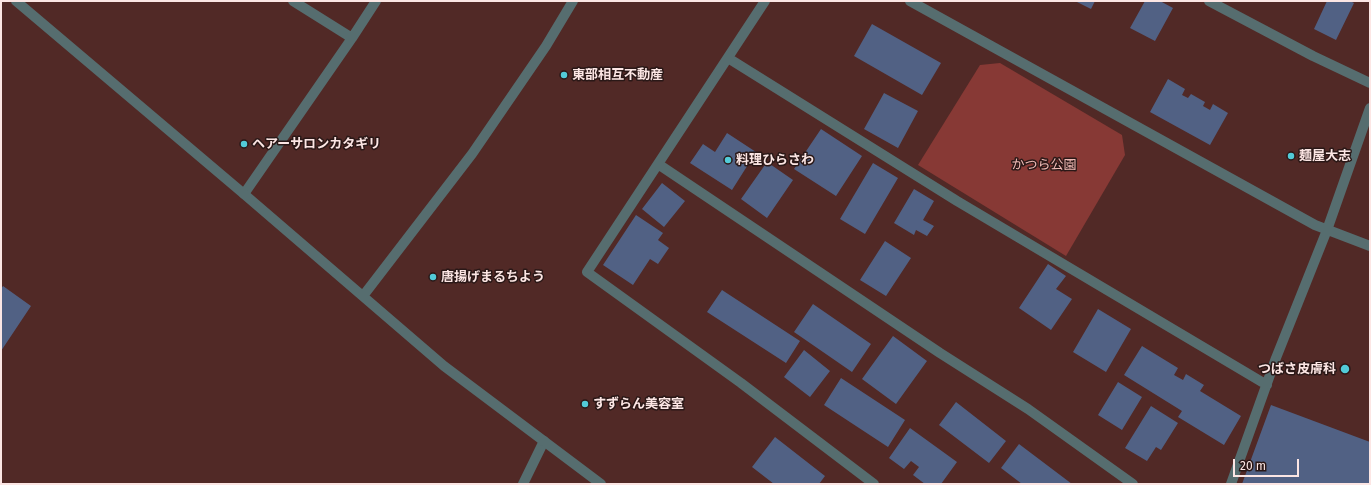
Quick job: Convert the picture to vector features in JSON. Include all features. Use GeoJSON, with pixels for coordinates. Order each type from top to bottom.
{"type":"FeatureCollection","features":[{"type":"Feature","properties":{"kind":"street"},"geometry":{"type":"LineString","coordinates":[[16,1],[444,366],[601,484]]}},
{"type":"Feature","properties":{"kind":"street"},"geometry":{"type":"LineString","coordinates":[[293,1],[340,29],[352,38]]}},
{"type":"Feature","properties":{"kind":"street"},"geometry":{"type":"LineString","coordinates":[[244,194],[376,1]]}},
{"type":"Feature","properties":{"kind":"street"},"geometry":{"type":"LineString","coordinates":[[363,296],[472,154],[546,46],[573,1]]}},
{"type":"Feature","properties":{"kind":"street"},"geometry":{"type":"LineString","coordinates":[[765,1],[587,272],[741,383],[874,484]]}},
{"type":"Feature","properties":{"kind":"street"},"geometry":{"type":"LineString","coordinates":[[910,1],[1315,225],[1370,246]]}},
{"type":"Feature","properties":{"kind":"street"},"geometry":{"type":"LineString","coordinates":[[1209,1],[1292,45],[1370,83]]}},
{"type":"Feature","properties":{"kind":"street"},"geometry":{"type":"LineString","coordinates":[[728,58],[957,201],[1267,385]]}},
{"type":"Feature","properties":{"kind":"street"},"geometry":{"type":"LineString","coordinates":[[1231,484],[1279,351],[1327,230],[1370,108]]}},
{"type":"Feature","properties":{"kind":"street"},"geometry":{"type":"LineString","coordinates":[[658,164],[940,353],[1028,409],[1133,484]]}},
{"type":"Feature","properties":{"kind":"street"},"geometry":{"type":"LineString","coordinates":[[523,484],[544,441]]}},
{"type":"Feature","properties":{"kind":"green space","name":"かつら公園"},"geometry":{"type":"Polygon","coordinates":[[[1000,63],[1122,135],[1125,155],[1066,256],[918,165],[980,65],[1000,63]]]}},
{"type":"Feature","properties":{"kind":"building"},"geometry":{"type":"Polygon","coordinates":[[[1075,1],[1095,1],[1091,9],[1075,1]]]}},
{"type":"Feature","properties":{"kind":"building"},"geometry":{"type":"Polygon","coordinates":[[[1145,1],[1160,1],[1173,8],[1155,41],[1130,28],[1145,1]]]}},
{"type":"Feature","properties":{"kind":"building"},"geometry":{"type":"Polygon","coordinates":[[[1327,1],[1350,1],[1354,3],[1336,40],[1314,29],[1327,1]]]}},
{"type":"Feature","properties":{"kind":"building"},"geometry":{"type":"Polygon","coordinates":[[[872,24],[941,63],[922,95],[854,56],[872,24]]]}},
{"type":"Feature","properties":{"kind":"building"},"geometry":{"type":"Polygon","coordinates":[[[1168,79],[1185,89],[1182,95],[1188,98],[1191,94],[1205,102],[1203,106],[1210,110],[1213,104],[1228,113],[1210,145],[1150,112],[1168,79]]]}},
{"type":"Feature","properties":{"kind":"building"},"geometry":{"type":"Polygon","coordinates":[[[884,93],[918,111],[898,148],[864,129],[884,93]]]}},
{"type":"Feature","properties":{"kind":"building"},"geometry":{"type":"Polygon","coordinates":[[[821,129],[862,156],[836,196],[794,169],[821,129]]]}},
{"type":"Feature","properties":{"kind":"building"},"geometry":{"type":"Polygon","coordinates":[[[727,133],[756,152],[732,190],[690,163],[703,144],[715,152],[727,133]]]}},
{"type":"Feature","properties":{"kind":"building"},"geometry":{"type":"Polygon","coordinates":[[[767,162],[793,180],[767,218],[741,199],[767,162]]]}},
{"type":"Feature","properties":{"kind":"building"},"geometry":{"type":"Polygon","coordinates":[[[873,163],[898,178],[865,234],[840,219],[873,163]]]}},
{"type":"Feature","properties":{"kind":"building"},"geometry":{"type":"Polygon","coordinates":[[[662,183],[685,201],[664,227],[642,209],[662,183]]]}},
{"type":"Feature","properties":{"kind":"building"},"geometry":{"type":"Polygon","coordinates":[[[914,189],[934,201],[923,220],[934,226],[927,236],[916,230],[914,235],[894,223],[914,189]]]}},
{"type":"Feature","properties":{"kind":"building"},"geometry":{"type":"Polygon","coordinates":[[[636,215],[663,233],[658,240],[669,248],[658,264],[650,259],[633,285],[603,265],[636,215]]]}},
{"type":"Feature","properties":{"kind":"building"},"geometry":{"type":"Polygon","coordinates":[[[885,241],[911,258],[886,296],[860,280],[885,241]]]}},
{"type":"Feature","properties":{"kind":"building"},"geometry":{"type":"Polygon","coordinates":[[[1048,264],[1066,276],[1056,289],[1072,299],[1051,330],[1019,308],[1048,264]]]}},
{"type":"Feature","properties":{"kind":"building"},"geometry":{"type":"Polygon","coordinates":[[[3,286],[31,306],[1,351],[1,289],[3,286]]]}},
{"type":"Feature","properties":{"kind":"building"},"geometry":{"type":"Polygon","coordinates":[[[722,290],[800,341],[786,363],[707,312],[722,290]]]}},
{"type":"Feature","properties":{"kind":"building"},"geometry":{"type":"Polygon","coordinates":[[[813,304],[871,344],[852,372],[794,332],[813,304]]]}},
{"type":"Feature","properties":{"kind":"building"},"geometry":{"type":"Polygon","coordinates":[[[1098,309],[1131,329],[1106,372],[1073,352],[1098,309]]]}},
{"type":"Feature","properties":{"kind":"building"},"geometry":{"type":"Polygon","coordinates":[[[893,336],[927,361],[896,404],[862,379],[893,336]]]}},
{"type":"Feature","properties":{"kind":"building"},"geometry":{"type":"Polygon","coordinates":[[[1142,346],[1178,368],[1174,375],[1183,380],[1186,374],[1204,385],[1200,391],[1241,416],[1224,445],[1178,417],[1182,411],[1124,375],[1142,346]]]}},
{"type":"Feature","properties":{"kind":"building"},"geometry":{"type":"Polygon","coordinates":[[[804,350],[830,371],[810,397],[784,377],[804,350]]]}},
{"type":"Feature","properties":{"kind":"building"},"geometry":{"type":"Polygon","coordinates":[[[841,378],[905,420],[888,447],[824,405],[841,378]]]}},
{"type":"Feature","properties":{"kind":"building"},"geometry":{"type":"Polygon","coordinates":[[[1118,382],[1142,397],[1122,430],[1098,415],[1118,382]]]}},
{"type":"Feature","properties":{"kind":"building"},"geometry":{"type":"Polygon","coordinates":[[[956,402],[1006,441],[989,463],[939,425],[956,402]]]}},
{"type":"Feature","properties":{"kind":"building"},"geometry":{"type":"Polygon","coordinates":[[[1271,405],[1370,442],[1370,484],[1242,484],[1271,405]]]}},
{"type":"Feature","properties":{"kind":"building"},"geometry":{"type":"Polygon","coordinates":[[[1151,406],[1178,423],[1161,450],[1156,447],[1147,461],[1125,448],[1151,406]]]}},
{"type":"Feature","properties":{"kind":"building"},"geometry":{"type":"Polygon","coordinates":[[[910,428],[957,462],[941,484],[925,484],[913,475],[919,467],[911,461],[904,469],[889,458],[910,428]]]}},
{"type":"Feature","properties":{"kind":"building"},"geometry":{"type":"Polygon","coordinates":[[[775,437],[825,476],[819,484],[774,484],[752,467],[775,437]]]}},
{"type":"Feature","properties":{"kind":"building"},"geometry":{"type":"Polygon","coordinates":[[[1019,444],[1072,484],[1022,484],[1001,468],[1019,444]]]}},
{"type":"Feature","properties":{"kind":"place","name":"東部相互不動産"},"geometry":{"type":"Point","coordinates":[564,75]}},
{"type":"Feature","properties":{"kind":"place","name":"ヘアーサロンカタギリ"},"geometry":{"type":"Point","coordinates":[244,144]}},
{"type":"Feature","properties":{"kind":"place","name":"麺屋大志"},"geometry":{"type":"Point","coordinates":[1291,156]}},
{"type":"Feature","properties":{"kind":"place","name":"料理ひらさわ"},"geometry":{"type":"Point","coordinates":[728,160]}},
{"type":"Feature","properties":{"kind":"place","name":"唐揚げまるちよう"},"geometry":{"type":"Point","coordinates":[433,277]}},
{"type":"Feature","properties":{"kind":"place","name":"つばさ皮膚科"},"geometry":{"type":"Point","coordinates":[1345,369]}},
{"type":"Feature","properties":{"kind":"place","name":"すずらん美容室"},"geometry":{"type":"Point","coordinates":[585,404]}}]}
